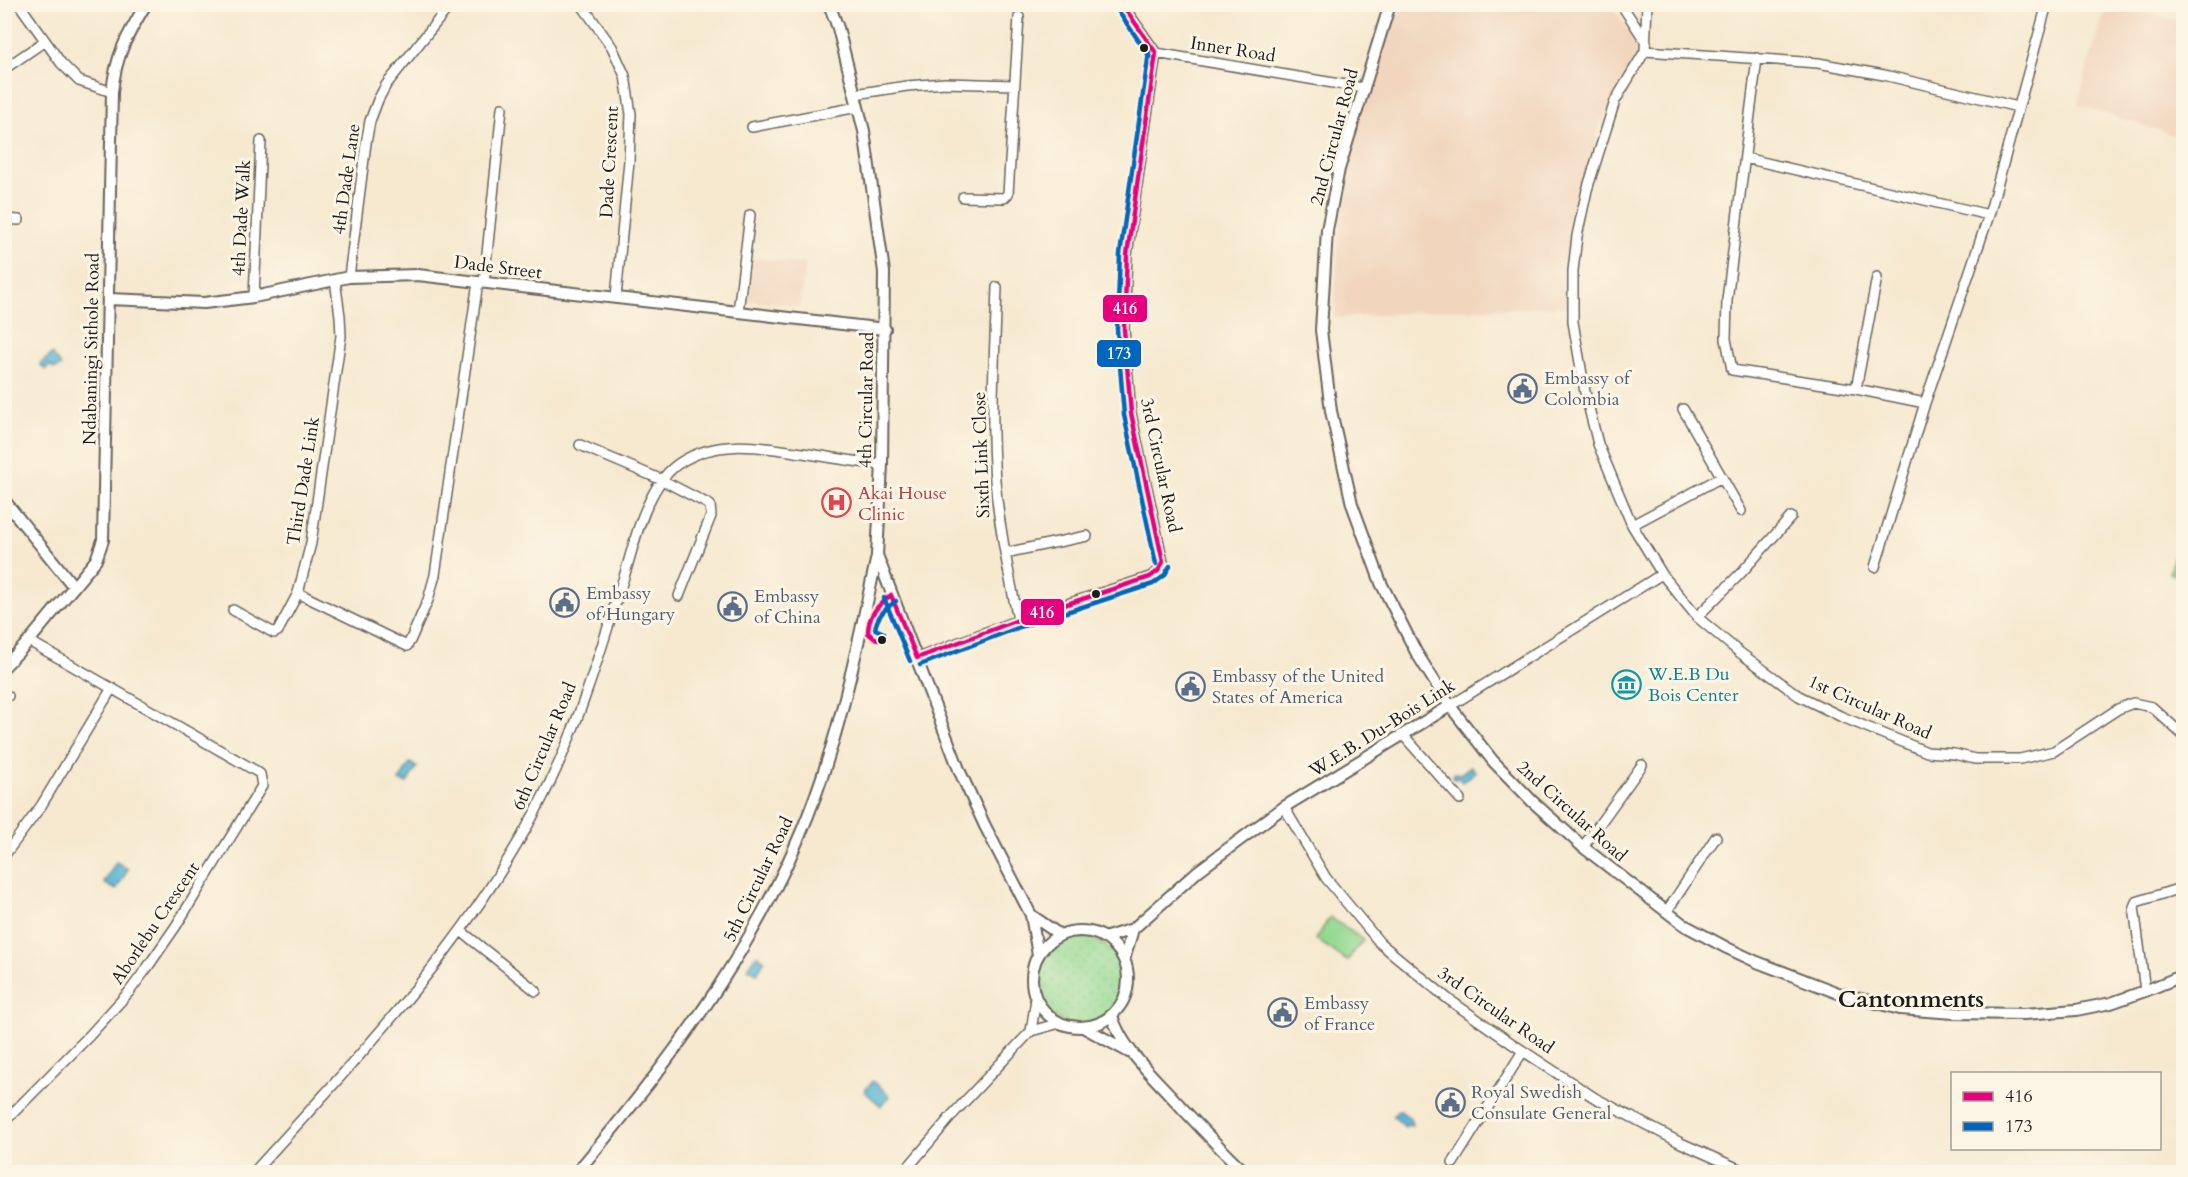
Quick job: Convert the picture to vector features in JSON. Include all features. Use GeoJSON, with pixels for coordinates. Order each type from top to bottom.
{"type":"FeatureCollection","features":[{"type":"Feature","properties":{"kind":"street"},"geometry":{"type":"LineString","coordinates":[[19,4],[45,41],[79,81],[112,92]]}},
{"type":"Feature","properties":{"kind":"street","name":"Ndabaningi Sithole Road"},"geometry":{"type":"LineString","coordinates":[[4,667],[29,641],[96,560],[103,540],[112,92],[114,71],[122,45],[146,4]]}},
{"type":"Feature","properties":{"kind":"street","name":"4th Dade Lane"},"geometry":{"type":"LineString","coordinates":[[349,277],[370,121],[386,85],[451,4]]}},
{"type":"Feature","properties":{"kind":"street","name":"Dade Crescent"},"geometry":{"type":"LineString","coordinates":[[582,4],[612,47],[625,76],[631,114],[629,161],[616,297]]}},
{"type":"Feature","properties":{"kind":"street","name":"4th Circular Road"},"geometry":{"type":"LineString","coordinates":[[829,4],[838,28],[858,106],[871,174],[884,272],[882,465],[877,555],[960,772],[984,826],[1031,915],[1038,955]]}},
{"type":"Feature","properties":{"kind":"street"},"geometry":{"type":"LineString","coordinates":[[1122,4],[1156,53]]}},
{"type":"Feature","properties":{"kind":"street","name":"2nd Circular Road"},"geometry":{"type":"LineString","coordinates":[[1390,4],[1339,169],[1327,230],[1321,330],[1330,411],[1352,504],[1381,583],[1416,652],[1450,706],[1493,761],[1532,801],[1583,847],[1684,925],[1757,962],[1838,993],[1900,1009],[1954,1013],[2024,1014],[2076,1010],[2111,1003],[2184,975]]}},
{"type":"Feature","properties":{"kind":"street"},"geometry":{"type":"LineString","coordinates":[[1621,4],[1645,46]]}},
{"type":"Feature","properties":{"kind":"street"},"geometry":{"type":"LineString","coordinates":[[1645,46],[1647,4]]}},
{"type":"Feature","properties":{"kind":"street"},"geometry":{"type":"LineString","coordinates":[[1875,567],[1925,403],[1989,215],[2047,4]]}},
{"type":"Feature","properties":{"kind":"street"},"geometry":{"type":"LineString","coordinates":[[963,197],[1004,198],[1008,194],[1019,17]]}},
{"type":"Feature","properties":{"kind":"street"},"geometry":{"type":"LineString","coordinates":[[4,69],[45,41]]}},
{"type":"Feature","properties":{"kind":"street"},"geometry":{"type":"LineString","coordinates":[[1645,46],[1818,63],[1884,75],[2018,107]]}},
{"type":"Feature","properties":{"kind":"street","name":"1st Circular Road"},"geometry":{"type":"LineString","coordinates":[[1645,46],[1615,101],[1587,190],[1577,236],[1573,271],[1573,321],[1585,392],[1598,444],[1632,525],[1662,574],[1697,617],[1739,652],[1799,696],[1840,716],[1927,752],[1954,754],[1975,759],[2020,759],[2054,751],[2118,709],[2133,703],[2145,704],[2160,713],[2184,736]]}},
{"type":"Feature","properties":{"kind":"street","name":"Inner Road"},"geometry":{"type":"LineString","coordinates":[[1156,53],[1363,88]]}},
{"type":"Feature","properties":{"kind":"street","name":"3rd Circular Road"},"geometry":{"type":"LineString","coordinates":[[1018,620],[1150,577],[1158,571],[1163,562],[1131,413],[1124,329],[1127,255],[1156,53]]}},
{"type":"Feature","properties":{"kind":"street"},"geometry":{"type":"LineString","coordinates":[[1757,58],[1727,300],[1726,339],[1732,370],[1856,389],[1925,403]]}},
{"type":"Feature","properties":{"kind":"street"},"geometry":{"type":"LineString","coordinates":[[855,94],[945,83],[1014,85]]}},
{"type":"Feature","properties":{"kind":"street"},"geometry":{"type":"LineString","coordinates":[[752,127],[858,106]]}},
{"type":"Feature","properties":{"kind":"street"},"geometry":{"type":"LineString","coordinates":[[298,593],[407,646],[428,600],[435,575],[481,283],[502,108]]}},
{"type":"Feature","properties":{"kind":"street","name":"4th Dade Walk"},"geometry":{"type":"LineString","coordinates":[[254,297],[261,141]]}},
{"type":"Feature","properties":{"kind":"street"},"geometry":{"type":"LineString","coordinates":[[1745,158],[1989,215]]}},
{"type":"Feature","properties":{"kind":"street"},"geometry":{"type":"LineString","coordinates":[[738,312],[750,215]]}},
{"type":"Feature","properties":{"kind":"street"},"geometry":{"type":"LineString","coordinates":[[4,219],[19,220]]}},
{"type":"Feature","properties":{"kind":"street","name":"Dade Street"},"geometry":{"type":"LineString","coordinates":[[109,299],[204,303],[254,297],[349,277],[418,275],[885,329]]}},
{"type":"Feature","properties":{"kind":"street"},"geometry":{"type":"LineString","coordinates":[[1856,389],[1877,277]]}},
{"type":"Feature","properties":{"kind":"street","name":"Third Dade Link"},"geometry":{"type":"LineString","coordinates":[[233,610],[274,633],[278,631],[298,593],[310,543],[338,358],[340,316],[335,280]]}},
{"type":"Feature","properties":{"kind":"street","name":"Sixth Link Close"},"geometry":{"type":"LineString","coordinates":[[997,287],[994,388],[995,478],[1005,553],[1018,620]]}},
{"type":"Feature","properties":{"kind":"street"},"geometry":{"type":"LineString","coordinates":[[1683,409],[1720,478],[1741,511]]}},
{"type":"Feature","properties":{"kind":"street"},"geometry":{"type":"LineString","coordinates":[[580,445],[662,480],[710,505],[711,516],[680,596]]}},
{"type":"Feature","properties":{"kind":"street","name":"6th Circular Road"},"geometry":{"type":"LineString","coordinates":[[254,1173],[369,1045],[461,931],[532,820],[565,750],[600,652],[643,517],[662,480],[681,462],[701,453],[716,448],[738,446],[882,465]]}},
{"type":"Feature","properties":{"kind":"street"},"geometry":{"type":"LineString","coordinates":[[1632,525],[1720,478]]}},
{"type":"Feature","properties":{"kind":"street"},"geometry":{"type":"LineString","coordinates":[[4,500],[74,587]]}},
{"type":"Feature","properties":{"kind":"street"},"geometry":{"type":"LineString","coordinates":[[1697,617],[1741,573],[1791,517]]}},
{"type":"Feature","properties":{"kind":"street"},"geometry":{"type":"LineString","coordinates":[[1005,553],[1087,536]]}},
{"type":"Feature","properties":{"kind":"street","name":"5th Circular Road"},"geometry":{"type":"LineString","coordinates":[[578,1173],[680,1045],[719,988],[761,916],[802,829],[822,778],[859,643],[877,555]]}},
{"type":"Feature","properties":{"kind":"street","name":"W.E.B. Du-Bois Link"},"geometry":{"type":"LineString","coordinates":[[1104,938],[1133,929],[1198,870],[1284,807],[1404,736],[1662,574]]}},
{"type":"Feature","properties":{"kind":"street"},"geometry":{"type":"LineString","coordinates":[[917,658],[1018,620]]}},
{"type":"Feature","properties":{"kind":"street"},"geometry":{"type":"LineString","coordinates":[[4,856],[41,806],[112,688],[29,641]]}},
{"type":"Feature","properties":{"kind":"street","name":"Aborlebu Crescent"},"geometry":{"type":"LineString","coordinates":[[4,1122],[129,992],[147,968],[259,794],[262,780],[256,771],[112,688]]}},
{"type":"Feature","properties":{"kind":"street"},"geometry":{"type":"LineString","coordinates":[[1404,736],[1460,799]]}},
{"type":"Feature","properties":{"kind":"street"},"geometry":{"type":"LineString","coordinates":[[1583,847],[1642,765]]}},
{"type":"Feature","properties":{"kind":"street","name":"3rd Circular Road"},"geometry":{"type":"LineString","coordinates":[[1284,807],[1326,878],[1380,943],[1448,999],[1595,1098],[1681,1143],[1746,1173]]}},
{"type":"Feature","properties":{"kind":"street"},"geometry":{"type":"LineString","coordinates":[[1667,912],[1716,837]]}},
{"type":"Feature","properties":{"kind":"street"},"geometry":{"type":"LineString","coordinates":[[2145,991],[2134,907],[2136,902],[2184,887]]}},
{"type":"Feature","properties":{"kind":"street","name":"4th Circular Road"},"geometry":{"type":"LineString","coordinates":[[1031,915],[1060,935]]}},
{"type":"Feature","properties":{"kind":"street"},"geometry":{"type":"LineString","coordinates":[[1124,960],[1133,929]]}},
{"type":"Feature","properties":{"kind":"street"},"geometry":{"type":"LineString","coordinates":[[461,931],[536,991]]}},
{"type":"Feature","properties":{"kind":"street"},"geometry":{"type":"LineString","coordinates":[[1075,931],[1090,932],[1104,938],[1116,947],[1124,960],[1128,975],[1127,990],[1121,1004],[1112,1016],[1099,1024],[1084,1028],[1060,1023],[1045,1013],[1036,999],[1032,984],[1033,969],[1038,955],[1048,943],[1060,935],[1075,931]]}},
{"type":"Feature","properties":{"kind":"street"},"geometry":{"type":"LineString","coordinates":[[1031,1031],[1036,999]]}},
{"type":"Feature","properties":{"kind":"street"},"geometry":{"type":"LineString","coordinates":[[1112,1016],[1119,1034],[1134,1056],[1245,1173]]}},
{"type":"Feature","properties":{"kind":"street"},"geometry":{"type":"LineString","coordinates":[[904,1173],[954,1113],[1031,1031],[1060,1023]]}},
{"type":"Feature","properties":{"kind":"street"},"geometry":{"type":"LineString","coordinates":[[1084,1028],[1121,1046],[1134,1056]]}},
{"type":"Feature","properties":{"kind":"street"},"geometry":{"type":"LineString","coordinates":[[1453,1163],[1523,1051]]}},
{"type":"Feature","properties":{"kind":"shaded area"},"geometry":{"type":"Polygon","coordinates":[[[1397,5],[1611,5],[1640,48],[1600,126],[1568,259],[1567,306],[1446,310],[1335,318],[1337,246],[1355,133],[1397,5]]]}},
{"type":"Feature","properties":{"kind":"shaded area"},"geometry":{"type":"Polygon","coordinates":[[[2107,5],[2119,5],[2183,22],[2183,138],[2078,105],[2107,5]]]}},
{"type":"Feature","properties":{"kind":"shaded area"},"geometry":{"type":"Polygon","coordinates":[[[753,258],[806,264],[799,306],[748,301],[753,258]]]}},
{"type":"Feature","properties":{"kind":"green space"},"geometry":{"type":"Polygon","coordinates":[[[2183,527],[2184,577],[2169,573],[2183,527]]]}},
{"type":"Feature","properties":{"kind":"green space"},"geometry":{"type":"Polygon","coordinates":[[[1330,917],[1363,940],[1347,961],[1316,939],[1330,917]]]}},
{"type":"Feature","properties":{"kind":"green space"},"geometry":{"type":"Polygon","coordinates":[[[1080,937],[1105,944],[1117,956],[1124,981],[1117,1006],[1105,1018],[1080,1025],[1055,1018],[1043,1006],[1036,981],[1043,956],[1055,944],[1080,937]]]}},
{"type":"Feature","properties":{"kind":"water"},"geometry":{"type":"Polygon","coordinates":[[[52,354],[61,366],[54,369],[50,365],[45,370],[40,364],[52,354]]]}},
{"type":"Feature","properties":{"kind":"water"},"geometry":{"type":"Polygon","coordinates":[[[410,763],[417,767],[407,783],[399,781],[410,763]]]}},
{"type":"Feature","properties":{"kind":"water"},"geometry":{"type":"Polygon","coordinates":[[[1471,766],[1476,772],[1462,782],[1459,778],[1454,779],[1455,773],[1460,774],[1471,766]]]}},
{"type":"Feature","properties":{"kind":"water"},"geometry":{"type":"Polygon","coordinates":[[[116,862],[128,869],[116,890],[104,883],[116,862]]]}},
{"type":"Feature","properties":{"kind":"water"},"geometry":{"type":"Polygon","coordinates":[[[757,955],[765,960],[757,973],[748,968],[757,955]]]}},
{"type":"Feature","properties":{"kind":"water"},"geometry":{"type":"Polygon","coordinates":[[[873,1081],[890,1096],[881,1106],[864,1091],[873,1081]]]}},
{"type":"Feature","properties":{"kind":"water"},"geometry":{"type":"Polygon","coordinates":[[[1399,1110],[1410,1118],[1412,1126],[1405,1127],[1393,1116],[1399,1110]]]}},
{"type":"Feature","properties":{"kind":"transit line","name":"416"},"geometry":{"type":"LineString","coordinates":[[1122,4],[1156,53]]}},
{"type":"Feature","properties":{"kind":"transit line","name":"173"},"geometry":{"type":"LineString","coordinates":[[1116,8],[1150,57]]}},
{"type":"Feature","properties":{"kind":"transit line","name":"173"},"geometry":{"type":"LineString","coordinates":[[1149,52],[1120,254],[1117,329],[1124,415],[1156,564]]}},
{"type":"Feature","properties":{"kind":"transit line","name":"416"},"geometry":{"type":"LineString","coordinates":[[1156,53],[1127,255],[1124,329],[1131,413],[1163,562]]}},
{"type":"Feature","properties":{"kind":"transit line","name":"416"},"geometry":{"type":"LineString","coordinates":[[917,658],[1018,620],[1150,577],[1158,571],[1163,562]]}},
{"type":"Feature","properties":{"kind":"transit line","name":"173"},"geometry":{"type":"LineString","coordinates":[[920,665],[1020,627],[1153,584],[1164,576],[1170,566]]}},
{"type":"Feature","properties":{"kind":"transit line","name":"416"},"geometry":{"type":"LineString","coordinates":[[891,595],[917,658]]}},
{"type":"Feature","properties":{"kind":"transit line","name":"416"},"geometry":{"type":"LineString","coordinates":[[882,640],[868,633],[868,627],[875,611],[891,595]]}},
{"type":"Feature","properties":{"kind":"transit line","name":"173"},"geometry":{"type":"LineString","coordinates":[[884,598],[910,661]]}},
{"type":"Feature","properties":{"kind":"transit line","name":"173"},"geometry":{"type":"LineString","coordinates":[[884,633],[875,629],[876,624],[882,613],[896,601]]}},
{"type":"Feature","properties":{"kind":"place","name":"Embassy of Colombia"},"geometry":{"type":"Point","coordinates":[1523,388]}},
{"type":"Feature","properties":{"kind":"place","name":"Akai House Clinic"},"geometry":{"type":"Point","coordinates":[837,503]}},
{"type":"Feature","properties":{"kind":"place","name":"Embassy of Hungary"},"geometry":{"type":"Point","coordinates":[565,603]}},
{"type":"Feature","properties":{"kind":"place","name":"Embassy of China"},"geometry":{"type":"Point","coordinates":[733,606]}},
{"type":"Feature","properties":{"kind":"place","name":"W.E.B Du Bois Center"},"geometry":{"type":"Point","coordinates":[1627,684]}},
{"type":"Feature","properties":{"kind":"place","name":"Embassy of the United States of America"},"geometry":{"type":"Point","coordinates":[1191,686]}},
{"type":"Feature","properties":{"kind":"place","name":"Embassy of France"},"geometry":{"type":"Point","coordinates":[1283,1013]}},
{"type":"Feature","properties":{"kind":"place","name":"Royal Swedish Consulate General"},"geometry":{"type":"Point","coordinates":[1450,1102]}},
{"type":"Feature","properties":{"kind":"district","name":"Cantonments"},"geometry":{"type":"Point","coordinates":[1911,999]}}]}
